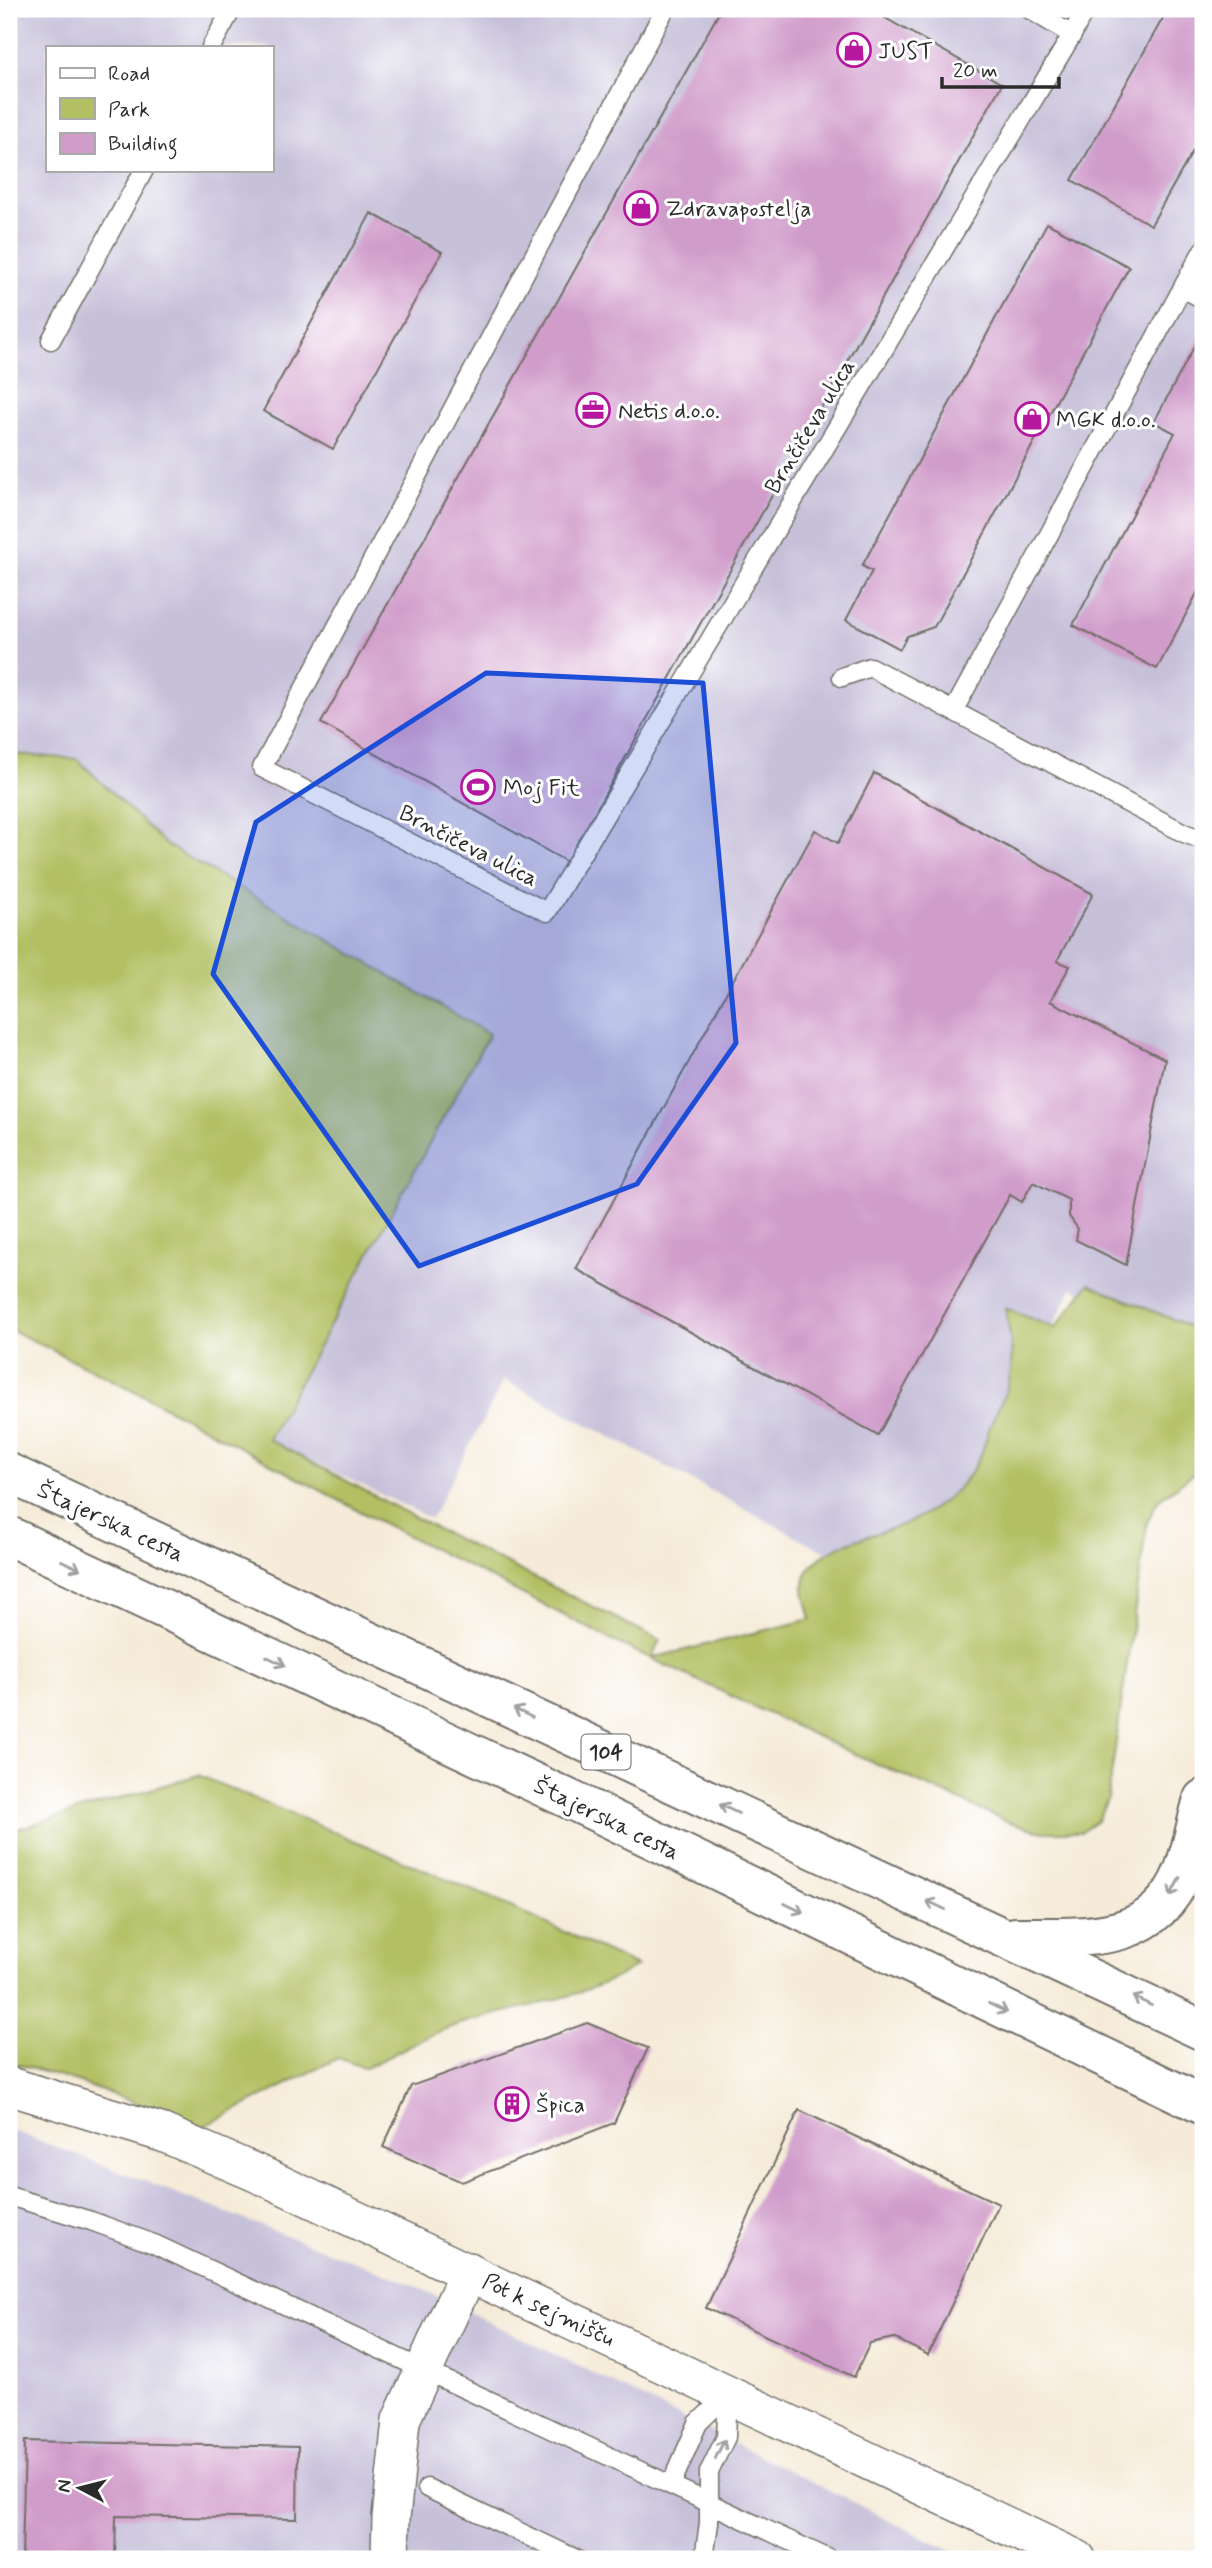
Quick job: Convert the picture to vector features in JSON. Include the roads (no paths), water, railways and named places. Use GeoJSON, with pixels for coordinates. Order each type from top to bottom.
{"type":"FeatureCollection","features":[{"type":"Feature","properties":{"kind":"main road","name":"Štajerska cesta"},"geometry":{"type":"LineString","coordinates":[[9,1473],[1203,2031]]}},
{"type":"Feature","properties":{"kind":"main road","name":"Štajerska cesta"},"geometry":{"type":"LineString","coordinates":[[9,1536],[588,1808],[1203,2105]]}},
{"type":"Feature","properties":{"kind":"main road"},"geometry":{"type":"LineString","coordinates":[[1005,1937],[1089,1936],[1132,1927],[1148,1919],[1170,1897],[1182,1872],[1203,1799]]}},
{"type":"Feature","properties":{"kind":"street","name":"Pot k sejmišču"},"geometry":{"type":"LineString","coordinates":[[9,2086],[163,2133],[264,2176],[1077,2559]]}},
{"type":"Feature","properties":{"kind":"street"},"geometry":{"type":"LineString","coordinates":[[390,2559],[392,2506],[401,2420],[469,2271]]}},
{"type":"Feature","properties":{"kind":"lane"},"geometry":{"type":"LineString","coordinates":[[212,46],[232,9]]}},
{"type":"Feature","properties":{"kind":"lane","name":"Brnčičeva ulica"},"geometry":{"type":"LineString","coordinates":[[665,9],[262,768],[547,912],[1072,35],[1085,9]]}},
{"type":"Feature","properties":{"kind":"lane"},"geometry":{"type":"LineString","coordinates":[[1029,9],[1072,35]]}},
{"type":"Feature","properties":{"kind":"lane"},"geometry":{"type":"LineString","coordinates":[[51,340],[143,172]]}},
{"type":"Feature","properties":{"kind":"lane"},"geometry":{"type":"LineString","coordinates":[[954,710],[1203,250]]}},
{"type":"Feature","properties":{"kind":"lane"},"geometry":{"type":"LineString","coordinates":[[1183,288],[1203,299]]}},
{"type":"Feature","properties":{"kind":"lane"},"geometry":{"type":"LineString","coordinates":[[842,677],[870,667],[1184,833],[1203,840]]}},
{"type":"Feature","properties":{"kind":"lane"},"geometry":{"type":"LineString","coordinates":[[9,2196],[154,2244],[829,2559]]}},
{"type":"Feature","properties":{"kind":"lane"},"geometry":{"type":"LineString","coordinates":[[671,2484],[698,2423],[729,2394]]}},
{"type":"Feature","properties":{"kind":"lane"},"geometry":{"type":"LineString","coordinates":[[704,2559],[709,2523],[709,2472],[726,2437],[729,2394]]}},
{"type":"Feature","properties":{"kind":"lane"},"geometry":{"type":"LineString","coordinates":[[427,2488],[576,2559]]}},
{"type":"Feature","properties":{"kind":"place","name":"JUST"},"geometry":{"type":"Point","coordinates":[854,50]}},
{"type":"Feature","properties":{"kind":"place","name":"Zdravapostelja"},"geometry":{"type":"Point","coordinates":[641,208]}},
{"type":"Feature","properties":{"kind":"place","name":"Netis d.o.o."},"geometry":{"type":"Point","coordinates":[593,410]}},
{"type":"Feature","properties":{"kind":"place","name":"MGK d.o.o."},"geometry":{"type":"Point","coordinates":[1032,419]}},
{"type":"Feature","properties":{"kind":"place","name":"Moj Fit"},"geometry":{"type":"Point","coordinates":[478,787]}},
{"type":"Feature","properties":{"kind":"place","name":"Špica"},"geometry":{"type":"Point","coordinates":[512,2104]}}]}
